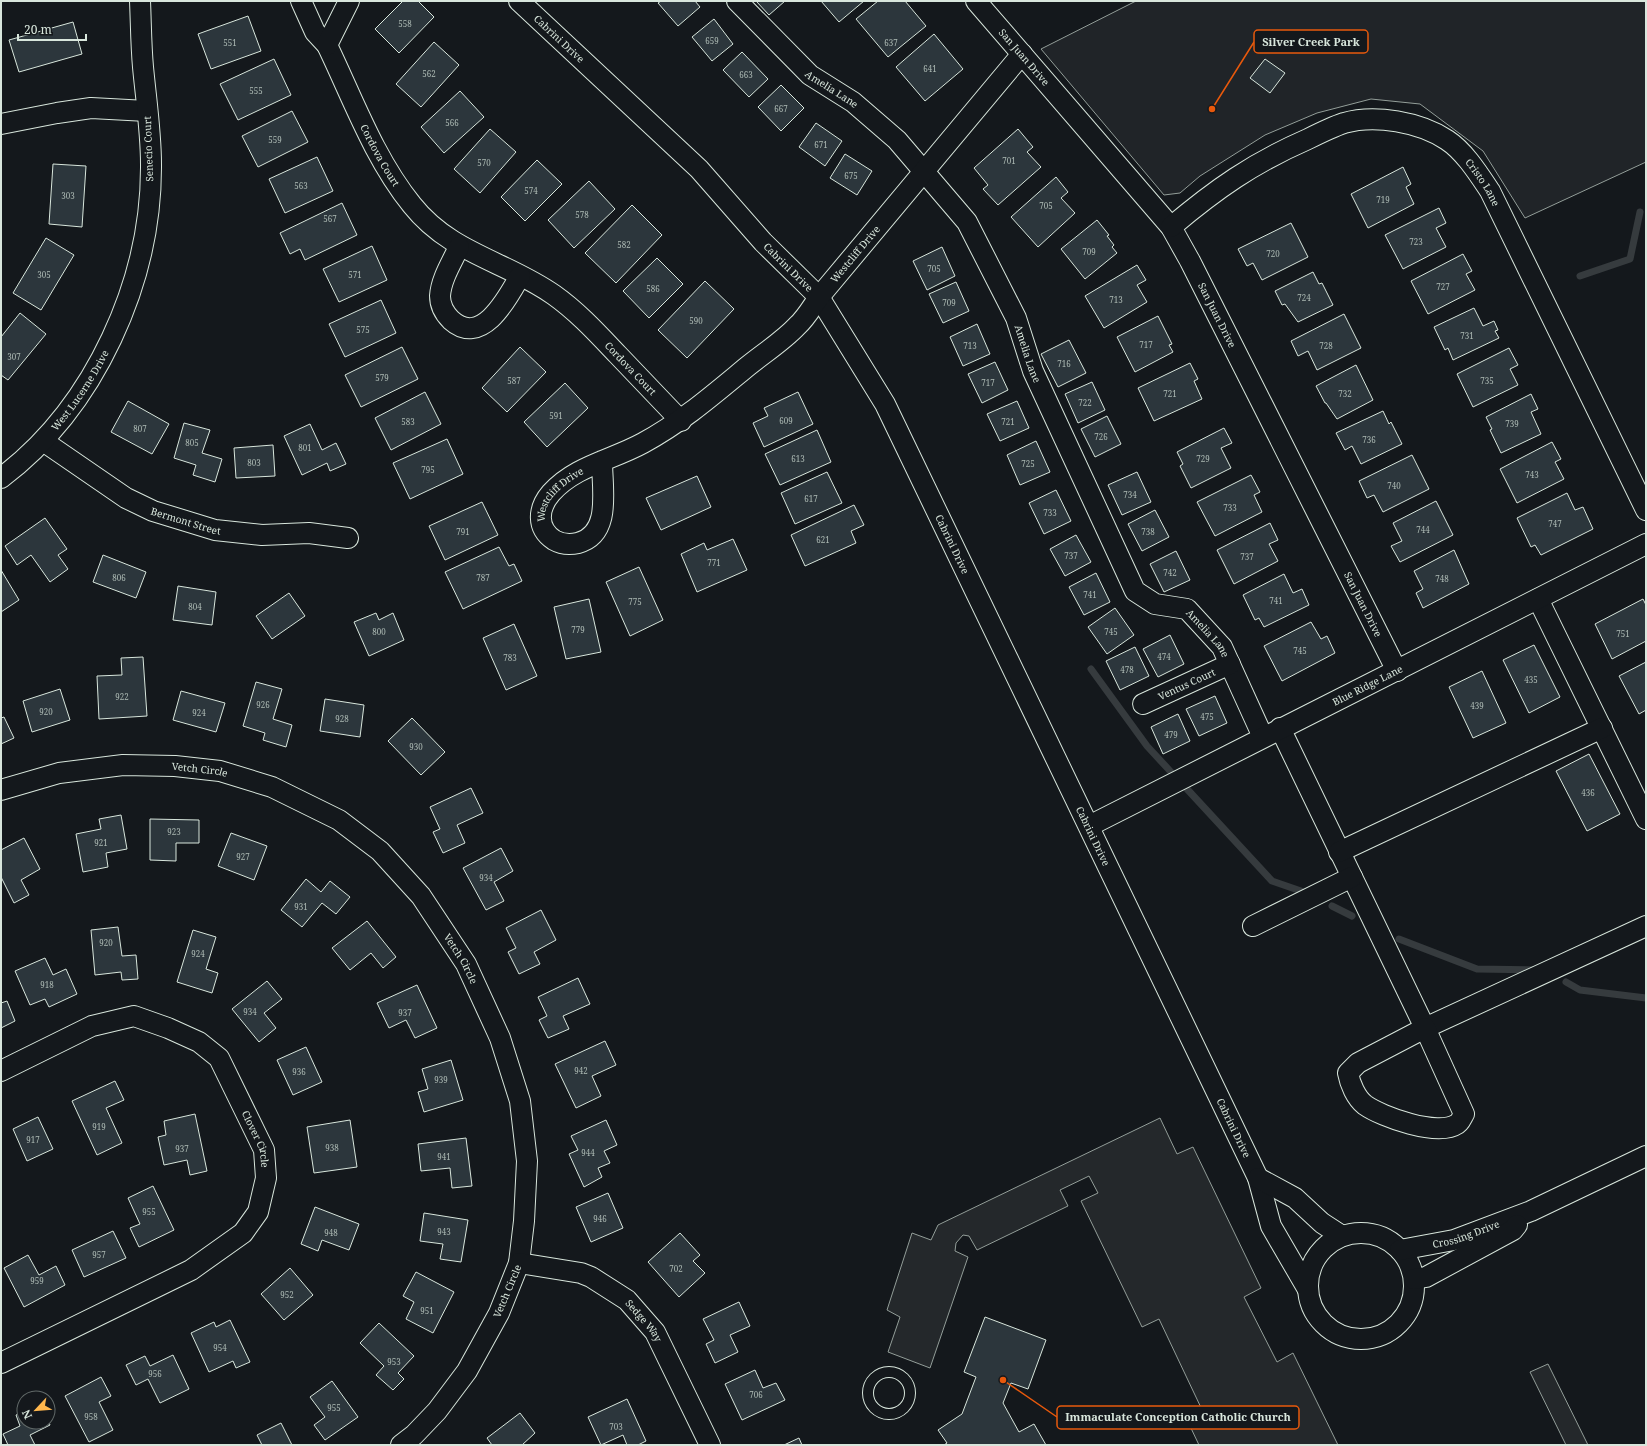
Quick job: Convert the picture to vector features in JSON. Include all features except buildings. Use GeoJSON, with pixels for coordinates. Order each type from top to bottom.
{"type":"FeatureCollection","features":[{"type":"Feature","properties":{"kind":"street"},"geometry":{"type":"LineString","coordinates":[[140,1],[147,111]]}},
{"type":"Feature","properties":{"kind":"street","name":"Cordova Court"},"geometry":{"type":"LineString","coordinates":[[301,1],[316,32],[327,44],[390,175],[412,206],[433,228],[459,246],[520,276],[555,296],[591,327],[681,421]]}},
{"type":"Feature","properties":{"kind":"street"},"geometry":{"type":"LineString","coordinates":[[327,44],[349,1]]}},
{"type":"Feature","properties":{"kind":"street","name":"Cabrini Drive"},"geometry":{"type":"LineString","coordinates":[[520,1],[699,169],[763,242],[819,297],[885,404],[1258,1178],[1271,1226],[1307,1288]]}},
{"type":"Feature","properties":{"kind":"street","name":"Amelia Lane"},"geometry":{"type":"LineString","coordinates":[[737,1],[810,75],[853,102],[897,140],[967,222],[1016,318],[1032,371],[1135,591],[1155,604],[1187,609],[1222,647],[1230,664],[1271,732],[1339,852],[1425,1028],[1464,1114],[1458,1124],[1441,1129],[1424,1127],[1392,1118],[1364,1104],[1350,1084],[1348,1073],[1358,1063],[1425,1028]]}},
{"type":"Feature","properties":{"kind":"street","name":"San Juan Drive"},"geometry":{"type":"LineString","coordinates":[[976,1],[1171,227],[1190,261],[1397,671]]}},
{"type":"Feature","properties":{"kind":"street","name":"Westcliff Drive"},"geometry":{"type":"LineString","coordinates":[[602,462],[642,444],[681,421],[798,326],[819,297],[1022,54]]}},
{"type":"Feature","properties":{"kind":"street","name":"Senecio Court"},"geometry":{"type":"LineString","coordinates":[[1,124],[90,108],[147,111],[151,164],[148,218],[133,284]]}},
{"type":"Feature","properties":{"kind":"street","name":"Cristo Lane"},"geometry":{"type":"LineString","coordinates":[[1171,227],[1234,178],[1276,153],[1345,123],[1379,120],[1413,124],[1447,140],[1468,161],[1490,191],[1646,510]]}},
{"type":"Feature","properties":{"kind":"street"},"geometry":{"type":"LineString","coordinates":[[459,246],[442,286],[440,303],[445,313],[453,321],[462,326],[473,328],[495,316],[520,276]]}},
{"type":"Feature","properties":{"kind":"street","name":"West Lucerne Drive"},"geometry":{"type":"LineString","coordinates":[[1,478],[43,441],[84,388],[113,337],[133,284]]}},
{"type":"Feature","properties":{"kind":"street","name":"Bermont Street"},"geometry":{"type":"LineString","coordinates":[[43,441],[126,498],[153,511],[215,530],[262,535],[309,533],[348,538]]}},
{"type":"Feature","properties":{"kind":"street","name":"Blue Ridge Lane"},"geometry":{"type":"LineString","coordinates":[[1089,826],[1271,732],[1397,671],[1646,544]]}},
{"type":"Feature","properties":{"kind":"street"},"geometry":{"type":"LineString","coordinates":[[1538,599],[1646,819]]}},
{"type":"Feature","properties":{"kind":"street","name":"Ventus Court"},"geometry":{"type":"LineString","coordinates":[[1142,704],[1230,664]]}},
{"type":"Feature","properties":{"kind":"street"},"geometry":{"type":"LineString","coordinates":[[1339,852],[1602,728]]}},
{"type":"Feature","properties":{"kind":"street","name":"Vetch Circle"},"geometry":{"type":"LineString","coordinates":[[1,790],[59,773],[123,765],[175,766],[220,771],[272,787],[339,820],[380,851],[421,896],[466,964],[500,1038],[520,1101],[527,1161],[524,1221],[519,1263],[499,1313],[467,1371],[414,1442]]}},
{"type":"Feature","properties":{"kind":"street"},"geometry":{"type":"LineString","coordinates":[[1253,926],[1352,878]]}},
{"type":"Feature","properties":{"kind":"street"},"geometry":{"type":"LineString","coordinates":[[1425,1028],[1646,926]]}},
{"type":"Feature","properties":{"kind":"street","name":"Clover Circle"},"geometry":{"type":"LineString","coordinates":[[1,1071],[92,1026],[134,1016],[168,1028],[199,1042],[219,1058],[264,1150],[266,1178],[258,1212],[243,1233],[192,1270],[1,1363]]}},
{"type":"Feature","properties":{"kind":"street","name":"Crossing Drive"},"geometry":{"type":"LineString","coordinates":[[1400,1250],[1454,1240],[1531,1211],[1646,1156]]}},
{"type":"Feature","properties":{"kind":"street"},"geometry":{"type":"LineString","coordinates":[[1258,1178],[1295,1198],[1322,1223],[1342,1236]]}},
{"type":"Feature","properties":{"kind":"street","name":"Crossing Drive"},"geometry":{"type":"LineString","coordinates":[[1414,1279],[1426,1277],[1512,1230],[1531,1211]]}},
{"type":"Feature","properties":{"kind":"street"},"geometry":{"type":"LineString","coordinates":[[1357,1233],[1373,1234],[1387,1240],[1400,1250],[1409,1264],[1414,1279],[1413,1296],[1408,1312],[1393,1328],[1384,1334],[1369,1339],[1351,1339],[1334,1332],[1320,1321],[1310,1305],[1307,1288],[1309,1272],[1316,1257],[1327,1245],[1342,1236],[1357,1233]]}},
{"type":"Feature","properties":{"kind":"street","name":"Sedge Way"},"geometry":{"type":"LineString","coordinates":[[519,1263],[581,1273],[591,1277],[627,1300],[655,1332],[710,1445]]}},
{"type":"Feature","properties":{"kind":"lane"},"geometry":{"type":"LineString","coordinates":[[887,1371],[899,1373],[908,1381],[911,1393],[907,1405],[898,1413],[886,1414],[875,1409],[868,1398],[869,1386],[876,1376],[887,1371]]}},
{"type":"Feature","properties":{"kind":"shaded area"},"geometry":{"type":"Polygon","coordinates":[[[1136,1],[1646,1],[1646,162],[1525,218],[1483,151],[1420,104],[1371,99],[1317,113],[1265,135],[1200,176],[1180,193],[1164,195],[1041,49],[1136,1]]]}},
{"type":"Feature","properties":{"kind":"shaded area"},"geometry":{"type":"Polygon","coordinates":[[[1160,1118],[1177,1154],[1193,1147],[1261,1288],[1244,1297],[1277,1362],[1293,1353],[1338,1445],[1199,1445],[1189,1424],[1204,1414],[1159,1319],[1142,1327],[1081,1201],[1098,1193],[1089,1176],[1060,1190],[1068,1206],[977,1250],[969,1236],[963,1235],[956,1243],[955,1251],[968,1257],[930,1368],[888,1352],[900,1317],[887,1310],[912,1233],[931,1240],[938,1225],[1160,1118]]]}},
{"type":"Feature","properties":{"kind":"shaded area"},"geometry":{"type":"Polygon","coordinates":[[[1548,1364],[1588,1445],[1566,1445],[1530,1372],[1548,1364]]]}},
{"type":"Feature","properties":{"kind":"waterway"},"geometry":{"type":"LineString","coordinates":[[1580,276],[1630,259],[1640,212]]}},
{"type":"Feature","properties":{"kind":"waterway"},"geometry":{"type":"LineString","coordinates":[[1091,669],[1147,746],[1171,772]]}},
{"type":"Feature","properties":{"kind":"waterway"},"geometry":{"type":"LineString","coordinates":[[1187,789],[1272,881],[1301,891]]}},
{"type":"Feature","properties":{"kind":"waterway"},"geometry":{"type":"LineString","coordinates":[[1332,906],[1352,916]]}},
{"type":"Feature","properties":{"kind":"waterway"},"geometry":{"type":"LineString","coordinates":[[1399,939],[1477,969],[1536,970]]}},
{"type":"Feature","properties":{"kind":"waterway"},"geometry":{"type":"LineString","coordinates":[[1566,982],[1580,990],[1646,998]]}},
{"type":"Feature","properties":{"kind":"place","name":"Silver Creek Park"},"geometry":{"type":"Point","coordinates":[1212,109]}},
{"type":"Feature","properties":{"kind":"place","name":"Immaculate Conception Catholic Church"},"geometry":{"type":"Point","coordinates":[1003,1380]}}]}
